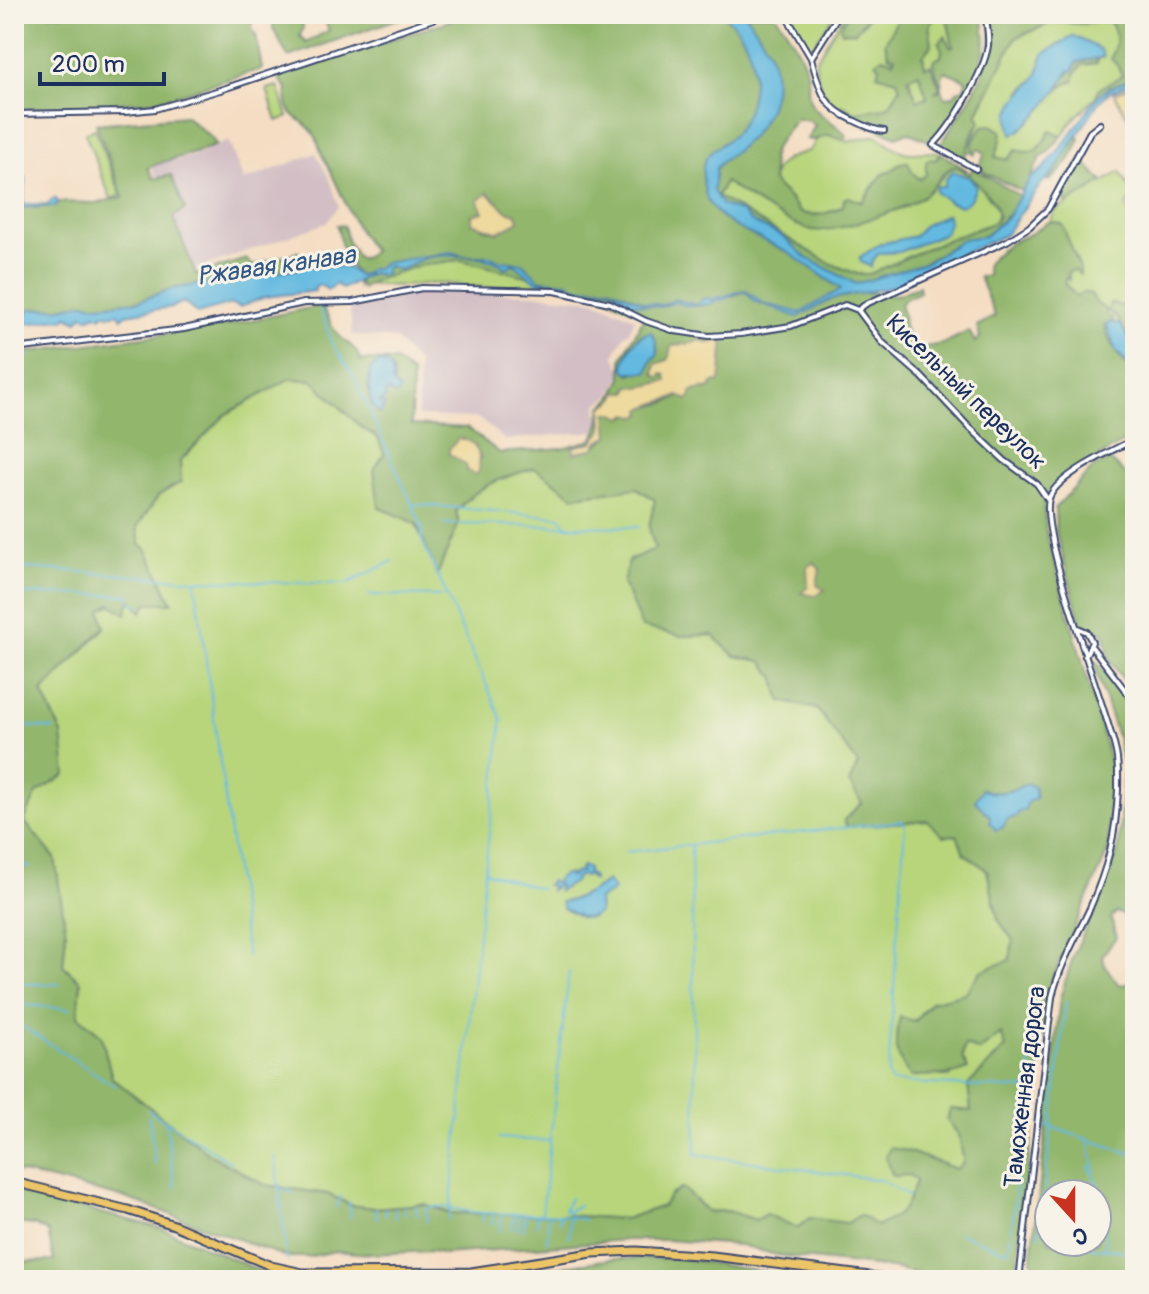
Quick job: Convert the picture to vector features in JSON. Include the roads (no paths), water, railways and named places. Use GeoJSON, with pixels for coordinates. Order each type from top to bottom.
{"type":"FeatureCollection","features":[{"type":"Feature","properties":{"kind":"main road"},"geometry":{"type":"LineString","coordinates":[[14,1182],[128,1210],[174,1225],[271,1266],[303,1273],[471,1272],[592,1253],[636,1251],[733,1259],[901,1280]]}},
{"type":"Feature","properties":{"kind":"street"},"geometry":{"type":"LineString","coordinates":[[14,114],[155,109],[448,14]]}},
{"type":"Feature","properties":{"kind":"street"},"geometry":{"type":"LineString","coordinates":[[785,14],[811,58],[823,98],[831,108],[875,130],[884,131]]}},
{"type":"Feature","properties":{"kind":"street"},"geometry":{"type":"LineString","coordinates":[[811,58],[839,14]]}},
{"type":"Feature","properties":{"kind":"street"},"geometry":{"type":"LineString","coordinates":[[976,169],[933,145],[954,120],[984,64],[988,45],[985,14]]}},
{"type":"Feature","properties":{"kind":"street"},"geometry":{"type":"LineString","coordinates":[[14,349],[196,327],[304,303],[353,302],[422,288],[563,292],[610,303],[675,331],[709,336],[791,326],[845,305],[858,310],[1007,241],[1029,227],[1048,209],[1090,132],[1100,124]]}},
{"type":"Feature","properties":{"kind":"street","name":"Кисельный переулок"},"geometry":{"type":"LineString","coordinates":[[858,310],[888,348],[922,377],[1004,460],[1037,484],[1048,500]]}},
{"type":"Feature","properties":{"kind":"street"},"geometry":{"type":"LineString","coordinates":[[1048,500],[1060,483],[1135,439]]}},
{"type":"Feature","properties":{"kind":"street","name":"Таможенная дорога"},"geometry":{"type":"LineString","coordinates":[[1019,1280],[1052,997],[1060,967],[1089,909],[1115,837],[1118,762],[1055,551],[1048,500]]}},
{"type":"Feature","properties":{"kind":"street"},"geometry":{"type":"LineString","coordinates":[[1078,628],[1087,632],[1092,647],[1135,703]]}},
{"type":"Feature","properties":{"kind":"street"},"geometry":{"type":"LineString","coordinates":[[1085,656],[1092,647]]}},
{"type":"Feature","properties":{"kind":"water"},"geometry":{"type":"Polygon","coordinates":[[[721,14],[746,14],[769,51],[775,85],[772,100],[758,128],[716,168],[713,191],[722,205],[741,212],[752,222],[782,236],[807,258],[856,284],[927,262],[963,239],[985,236],[1008,216],[1030,178],[1048,163],[1099,95],[1135,77],[1135,81],[1108,93],[1098,103],[1055,171],[1041,184],[1005,235],[896,286],[832,299],[798,317],[753,301],[748,293],[743,292],[701,306],[676,302],[661,307],[631,303],[611,289],[580,290],[570,285],[537,282],[514,264],[505,268],[490,260],[456,256],[423,259],[398,270],[389,266],[385,268],[385,274],[372,273],[342,289],[336,284],[328,290],[320,285],[315,287],[315,291],[265,297],[240,307],[231,304],[197,314],[184,302],[172,307],[126,314],[122,318],[118,313],[104,313],[101,317],[96,314],[88,318],[83,315],[78,321],[67,316],[64,320],[32,323],[14,320],[14,315],[31,309],[139,301],[171,289],[300,268],[303,262],[347,267],[359,276],[370,268],[379,268],[383,263],[451,252],[522,263],[540,280],[567,282],[579,288],[609,287],[643,302],[663,305],[675,299],[696,305],[705,298],[714,299],[745,290],[763,303],[800,313],[841,289],[785,251],[724,219],[709,203],[706,194],[704,162],[710,153],[735,133],[750,104],[753,87],[750,53],[734,24],[721,14]]]}},
{"type":"Feature","properties":{"kind":"water"},"geometry":{"type":"Polygon","coordinates":[[[1073,36],[1100,49],[1104,57],[1077,62],[1046,104],[1013,135],[1009,116],[1011,108],[1036,77],[1045,53],[1073,36]]]}},
{"type":"Feature","properties":{"kind":"water"},"geometry":{"type":"Polygon","coordinates":[[[953,171],[971,178],[976,187],[972,197],[963,205],[935,192],[936,186],[944,187],[945,180],[953,171]]]}},
{"type":"Feature","properties":{"kind":"water"},"geometry":{"type":"Polygon","coordinates":[[[19,174],[26,178],[23,204],[47,204],[55,198],[58,202],[55,206],[24,207],[14,217],[19,174]]]}},
{"type":"Feature","properties":{"kind":"water"},"geometry":{"type":"Polygon","coordinates":[[[947,214],[949,221],[945,233],[900,252],[879,253],[871,267],[861,262],[860,257],[880,244],[915,236],[923,226],[947,214]]]}},
{"type":"Feature","properties":{"kind":"water"},"geometry":{"type":"Polygon","coordinates":[[[1110,322],[1121,325],[1135,350],[1135,372],[1116,351],[1107,326],[1110,322]]]}},
{"type":"Feature","properties":{"kind":"water"},"geometry":{"type":"Polygon","coordinates":[[[651,332],[658,354],[651,361],[648,372],[627,372],[624,367],[629,350],[636,340],[651,332]]]}},
{"type":"Feature","properties":{"kind":"water"},"geometry":{"type":"Polygon","coordinates":[[[380,362],[390,367],[392,383],[400,391],[398,394],[385,393],[386,397],[380,403],[385,404],[380,414],[372,405],[369,389],[370,369],[380,362]]]}},
{"type":"Feature","properties":{"kind":"water"},"geometry":{"type":"Polygon","coordinates":[[[1027,784],[1034,786],[1036,798],[1028,802],[1025,810],[996,830],[990,823],[990,816],[975,801],[982,789],[999,793],[1027,784]]]}},
{"type":"Feature","properties":{"kind":"water"},"geometry":{"type":"Polygon","coordinates":[[[582,866],[588,869],[587,873],[593,880],[588,876],[578,876],[558,891],[559,885],[550,890],[552,886],[547,885],[551,881],[556,884],[564,874],[572,877],[574,873],[581,872],[582,866]]]}},
{"type":"Feature","properties":{"kind":"water"},"geometry":{"type":"Polygon","coordinates":[[[607,881],[614,890],[598,900],[599,913],[584,918],[563,908],[561,902],[573,900],[607,881]]]}},
{"type":"Feature","properties":{"kind":"waterway"},"geometry":{"type":"LineString","coordinates":[[321,309],[331,342],[353,375],[422,526],[422,540],[502,720],[485,869],[488,873],[541,889]]}},
{"type":"Feature","properties":{"kind":"waterway"},"geometry":{"type":"LineString","coordinates":[[14,363],[29,355]]}},
{"type":"Feature","properties":{"kind":"waterway"},"geometry":{"type":"LineString","coordinates":[[414,504],[560,517],[566,525]]}},
{"type":"Feature","properties":{"kind":"waterway"},"geometry":{"type":"LineString","coordinates":[[443,524],[639,527]]}},
{"type":"Feature","properties":{"kind":"waterway"},"geometry":{"type":"LineString","coordinates":[[196,580],[346,584],[393,561]]}},
{"type":"Feature","properties":{"kind":"waterway"},"geometry":{"type":"LineString","coordinates":[[14,567],[195,580],[247,957]]}},
{"type":"Feature","properties":{"kind":"waterway"},"geometry":{"type":"LineString","coordinates":[[14,594],[130,595],[131,603],[142,606]]}},
{"type":"Feature","properties":{"kind":"waterway"},"geometry":{"type":"LineString","coordinates":[[369,595],[447,596]]}},
{"type":"Feature","properties":{"kind":"waterway"},"geometry":{"type":"LineString","coordinates":[[14,725],[54,729]]}},
{"type":"Feature","properties":{"kind":"waterway"},"geometry":{"type":"LineString","coordinates":[[626,852],[902,821],[905,825],[888,1076],[892,1082],[1027,1089]]}},
{"type":"Feature","properties":{"kind":"waterway"},"geometry":{"type":"LineString","coordinates":[[691,846],[696,1154],[881,1180],[908,1196]]}},
{"type":"Feature","properties":{"kind":"waterway"},"geometry":{"type":"LineString","coordinates":[[14,865],[30,867]]}},
{"type":"Feature","properties":{"kind":"waterway"},"geometry":{"type":"LineString","coordinates":[[449,1220],[485,870]]}},
{"type":"Feature","properties":{"kind":"waterway"},"geometry":{"type":"LineString","coordinates":[[542,1214],[569,972]]}},
{"type":"Feature","properties":{"kind":"waterway"},"geometry":{"type":"LineString","coordinates":[[14,984],[59,984]]}},
{"type":"Feature","properties":{"kind":"waterway"},"geometry":{"type":"LineString","coordinates":[[959,1233],[1009,1250],[1039,990]]}},
{"type":"Feature","properties":{"kind":"waterway"},"geometry":{"type":"LineString","coordinates":[[1046,1178],[1066,1001]]}},
{"type":"Feature","properties":{"kind":"waterway"},"geometry":{"type":"LineString","coordinates":[[14,1004],[71,1009]]}},
{"type":"Feature","properties":{"kind":"waterway"},"geometry":{"type":"LineString","coordinates":[[14,1021],[115,1086]]}},
{"type":"Feature","properties":{"kind":"waterway"},"geometry":{"type":"LineString","coordinates":[[148,1110],[231,1162]]}},
{"type":"Feature","properties":{"kind":"waterway"},"geometry":{"type":"LineString","coordinates":[[149,1117],[155,1164]]}},
{"type":"Feature","properties":{"kind":"waterway"},"geometry":{"type":"LineString","coordinates":[[1025,1119],[1035,1122]]}},
{"type":"Feature","properties":{"kind":"waterway"},"geometry":{"type":"LineString","coordinates":[[166,1121],[175,1187]]}},
{"type":"Feature","properties":{"kind":"waterway"},"geometry":{"type":"LineString","coordinates":[[1042,1124],[1135,1155]]}},
{"type":"Feature","properties":{"kind":"waterway"},"geometry":{"type":"LineString","coordinates":[[499,1138],[549,1141]]}},
{"type":"Feature","properties":{"kind":"waterway"},"geometry":{"type":"LineString","coordinates":[[1089,1140],[1095,1172]]}},
{"type":"Feature","properties":{"kind":"waterway"},"geometry":{"type":"LineString","coordinates":[[275,1154],[287,1260]]}},
{"type":"Feature","properties":{"kind":"waterway"},"geometry":{"type":"LineString","coordinates":[[1089,1166],[1106,1203],[1105,1249],[1129,1251]]}},
{"type":"Feature","properties":{"kind":"waterway"},"geometry":{"type":"LineString","coordinates":[[281,1189],[293,1192]]}},
{"type":"Feature","properties":{"kind":"waterway"},"geometry":{"type":"LineString","coordinates":[[337,1207],[341,1196]]}},
{"type":"Feature","properties":{"kind":"waterway"},"geometry":{"type":"LineString","coordinates":[[569,1212],[564,1210],[570,1198]]}},
{"type":"Feature","properties":{"kind":"waterway"},"geometry":{"type":"LineString","coordinates":[[349,1202],[350,1217]]}},
{"type":"Feature","properties":{"kind":"waterway"},"geometry":{"type":"LineString","coordinates":[[570,1210],[580,1205]]}},
{"type":"Feature","properties":{"kind":"waterway"},"geometry":{"type":"LineString","coordinates":[[404,1206],[405,1215]]}},
{"type":"Feature","properties":{"kind":"waterway"},"geometry":{"type":"LineString","coordinates":[[416,1206],[417,1216]]}},
{"type":"Feature","properties":{"kind":"waterway"},"geometry":{"type":"LineString","coordinates":[[426,1207],[427,1221]]}},
{"type":"Feature","properties":{"kind":"waterway"},"geometry":{"type":"LineString","coordinates":[[430,1207],[487,1213],[558,1215],[585,1220]]}},
{"type":"Feature","properties":{"kind":"waterway"},"geometry":{"type":"LineString","coordinates":[[395,1208],[396,1218]]}},
{"type":"Feature","properties":{"kind":"waterway"},"geometry":{"type":"LineString","coordinates":[[376,1209],[377,1218]]}},
{"type":"Feature","properties":{"kind":"waterway"},"geometry":{"type":"LineString","coordinates":[[386,1209],[386,1216]]}},
{"type":"Feature","properties":{"kind":"waterway"},"geometry":{"type":"LineString","coordinates":[[482,1222],[483,1214]]}},
{"type":"Feature","properties":{"kind":"waterway"},"geometry":{"type":"LineString","coordinates":[[492,1224],[493,1214]]}},
{"type":"Feature","properties":{"kind":"waterway"},"geometry":{"type":"LineString","coordinates":[[500,1231],[502,1214]]}},
{"type":"Feature","properties":{"kind":"waterway"},"geometry":{"type":"LineString","coordinates":[[512,1229],[514,1214]]}},
{"type":"Feature","properties":{"kind":"waterway"},"geometry":{"type":"LineString","coordinates":[[518,1229],[520,1215]]}},
{"type":"Feature","properties":{"kind":"waterway"},"geometry":{"type":"LineString","coordinates":[[524,1230],[526,1215]]}},
{"type":"Feature","properties":{"kind":"waterway"},"geometry":{"type":"LineString","coordinates":[[537,1224],[538,1215]]}},
{"type":"Feature","properties":{"kind":"waterway"},"geometry":{"type":"LineString","coordinates":[[547,1242],[549,1215]]}},
{"type":"Feature","properties":{"kind":"waterway"},"geometry":{"type":"LineString","coordinates":[[560,1216],[560,1223]]}},
{"type":"Feature","properties":{"kind":"waterway"},"geometry":{"type":"LineString","coordinates":[[569,1237],[570,1217]]}},
{"type":"Feature","properties":{"kind":"waterway"},"geometry":{"type":"LineString","coordinates":[[292,1274],[293,1280]]}},
{"type":"Feature","properties":{"kind":"water label","name":"Ржавая канава"},"geometry":{"type":"Point","coordinates":[276,266]}}]}
